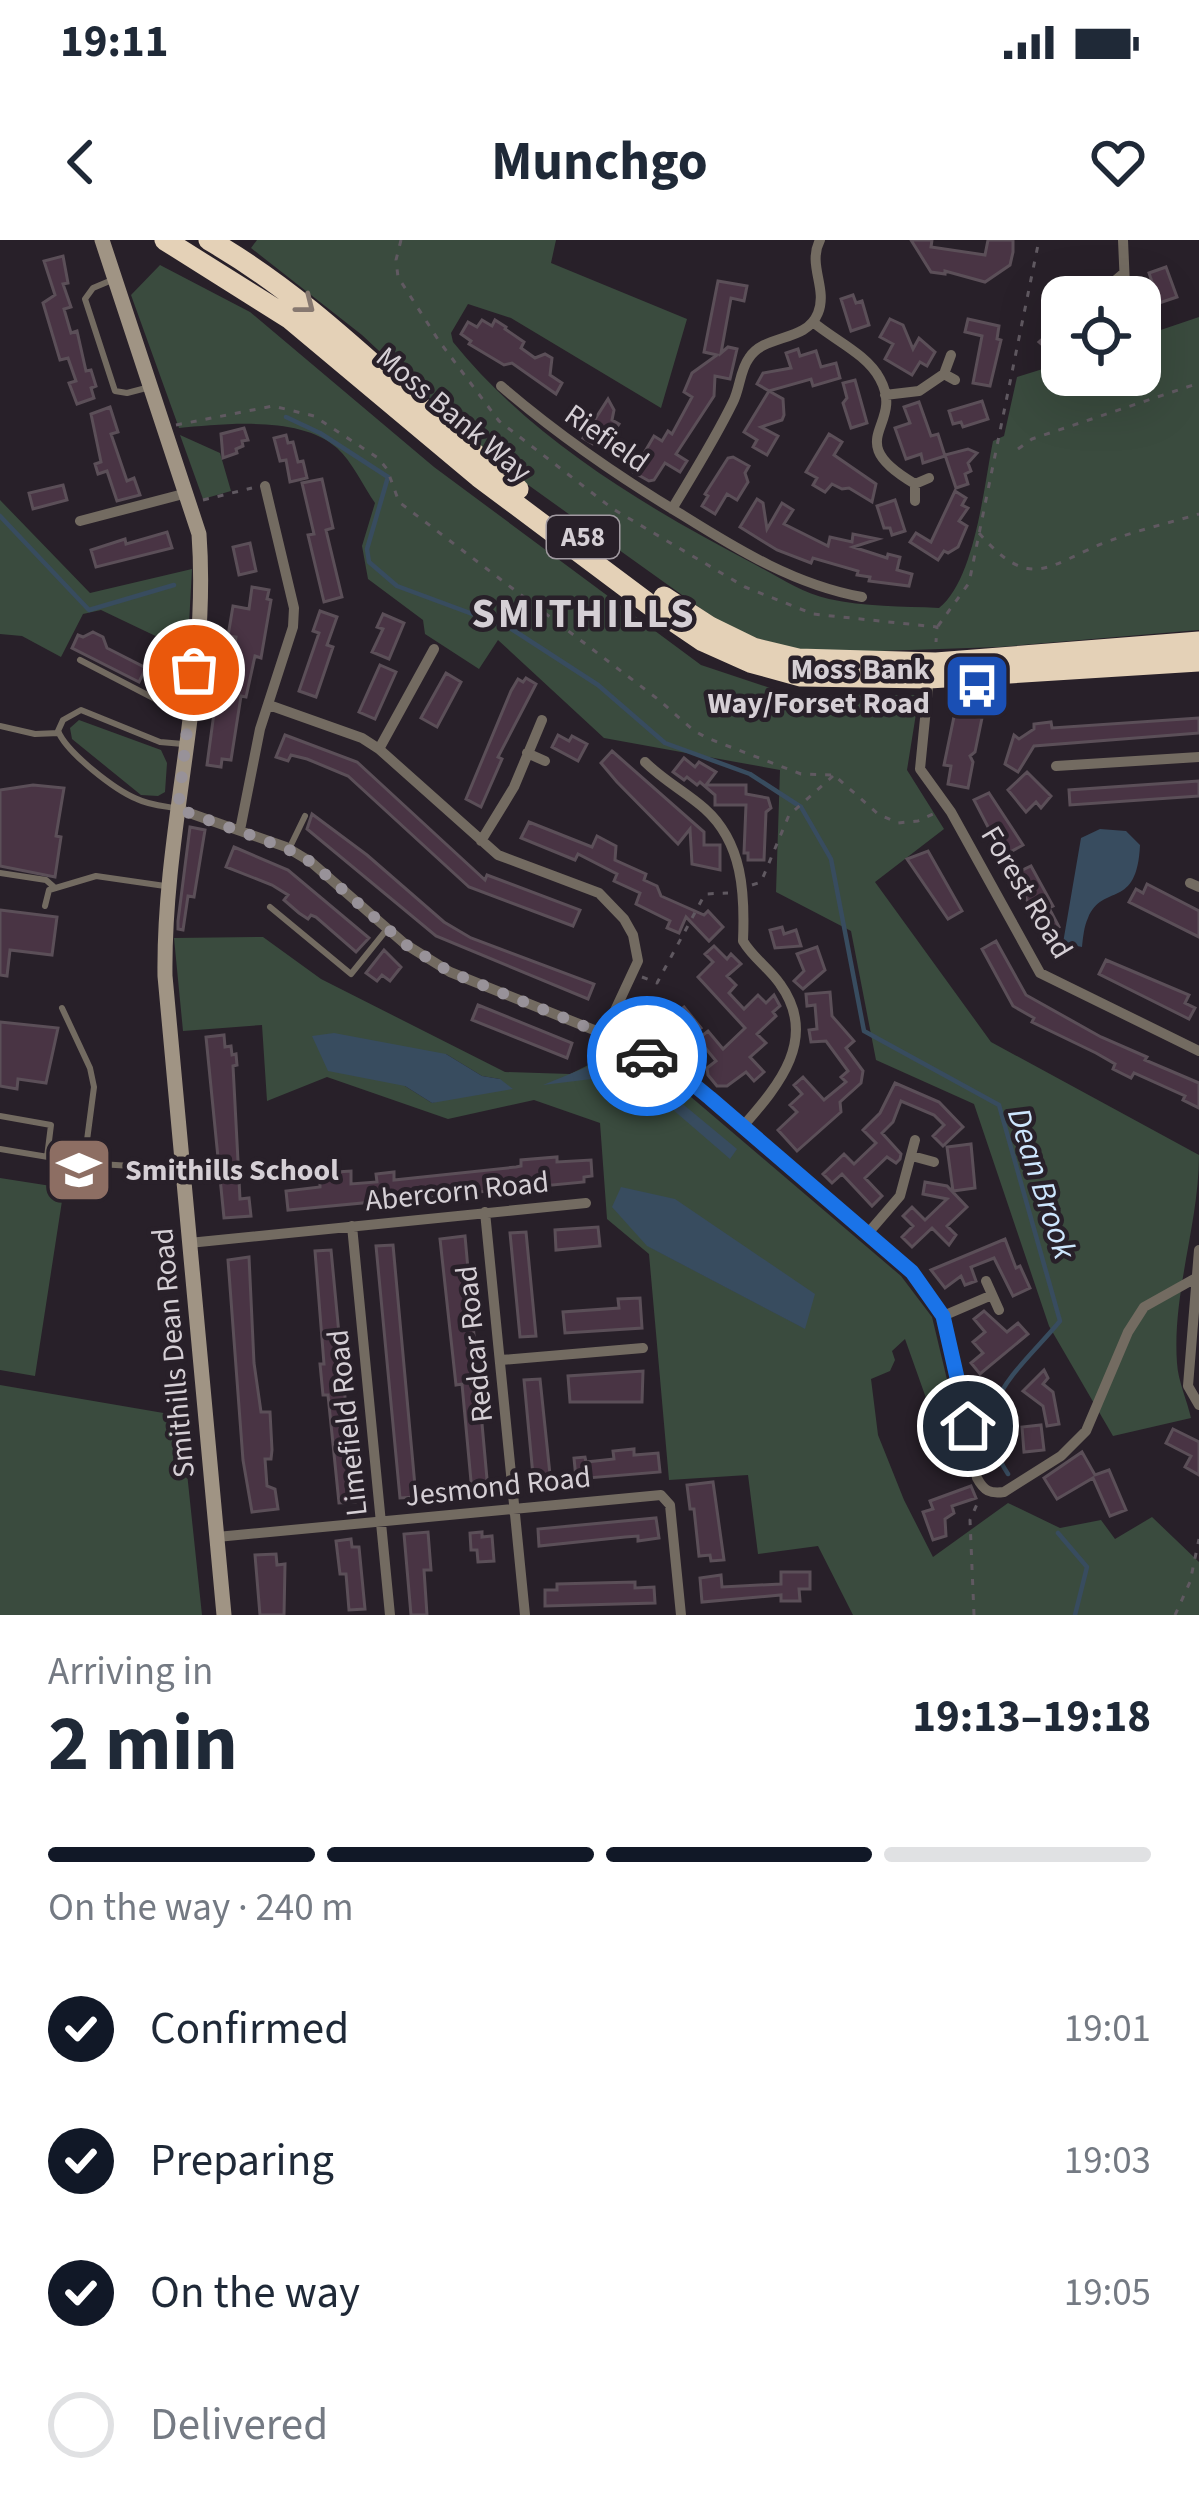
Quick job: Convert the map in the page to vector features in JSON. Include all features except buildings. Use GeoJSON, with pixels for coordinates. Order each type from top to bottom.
{"type":"FeatureCollection","features":[{"type":"Feature","properties":{"kind":"highway","name":"Moss Bank Way"},"geometry":{"type":"LineString","coordinates":[[164,240],[289,318],[479,477],[703,641],[750,662],[801,676],[929,679],[1199,661]]}},
{"type":"Feature","properties":{"kind":"highway","name":"Moss Bank Way"},"geometry":{"type":"LineString","coordinates":[[209,240],[249,263],[323,318],[514,486],[666,598],[753,648],[798,659],[936,663],[1199,642]]}},
{"type":"Feature","properties":{"kind":"street","name":"Smithills Dean Road"},"geometry":{"type":"LineString","coordinates":[[102,240],[199,534],[202,576],[188,744],[168,886],[165,976],[224,1615]]}},
{"type":"Feature","properties":{"kind":"street"},"geometry":{"type":"LineString","coordinates":[[820,240],[814,255],[820,305],[813,322],[873,368],[885,395],[877,451],[890,468],[915,484]]}},
{"type":"Feature","properties":{"kind":"street"},"geometry":{"type":"LineString","coordinates":[[1123,240],[1125,276]]}},
{"type":"Feature","properties":{"kind":"street","name":"Riefield"},"geometry":{"type":"LineString","coordinates":[[672,509],[731,420],[753,352],[813,322]]}},
{"type":"Feature","properties":{"kind":"street"},"geometry":{"type":"LineString","coordinates":[[885,395],[919,391],[950,377],[951,355]]}},
{"type":"Feature","properties":{"kind":"street","name":"Riefield"},"geometry":{"type":"LineString","coordinates":[[501,386],[599,465],[725,544],[804,583],[839,586],[862,597]]}},
{"type":"Feature","properties":{"kind":"street"},"geometry":{"type":"LineString","coordinates":[[518,401],[528,390]]}},
{"type":"Feature","properties":{"kind":"street"},"geometry":{"type":"LineString","coordinates":[[915,484],[929,478]]}},
{"type":"Feature","properties":{"kind":"street"},"geometry":{"type":"LineString","coordinates":[[915,484],[915,502]]}},
{"type":"Feature","properties":{"kind":"street"},"geometry":{"type":"LineString","coordinates":[[240,830],[293,627],[279,517],[266,486]]}},
{"type":"Feature","properties":{"kind":"street"},"geometry":{"type":"LineString","coordinates":[[80,521],[189,498]]}},
{"type":"Feature","properties":{"kind":"street"},"geometry":{"type":"LineString","coordinates":[[380,749],[434,649]]}},
{"type":"Feature","properties":{"kind":"street","name":"Forest Road"},"geometry":{"type":"LineString","coordinates":[[929,679],[919,764],[1040,973],[1199,1051]]}},
{"type":"Feature","properties":{"kind":"street"},"geometry":{"type":"LineString","coordinates":[[269,705],[362,738],[498,855],[581,885],[613,905],[633,935],[638,961],[604,1034]]}},
{"type":"Feature","properties":{"kind":"street"},"geometry":{"type":"LineString","coordinates":[[481,841],[501,811],[542,720]]}},
{"type":"Feature","properties":{"kind":"street"},"geometry":{"type":"LineString","coordinates":[[527,753],[545,761]]}},
{"type":"Feature","properties":{"kind":"street"},"geometry":{"type":"LineString","coordinates":[[1055,766],[1199,757]]}},
{"type":"Feature","properties":{"kind":"street"},"geometry":{"type":"LineString","coordinates":[[652,764],[671,787],[708,811],[724,830],[745,890],[743,941],[786,993],[796,1031],[788,1070],[743,1125]]}},
{"type":"Feature","properties":{"kind":"street"},"geometry":{"type":"LineString","coordinates":[[178,809],[289,849],[450,972],[604,1034],[677,1071],[743,1125],[912,1272],[943,1316],[983,1489],[1004,1492],[1061,1456],[1085,1431],[1144,1306],[1194,1280]]}},
{"type":"Feature","properties":{"kind":"street"},"geometry":{"type":"LineString","coordinates":[[868,1232],[900,1196],[915,1140]]}},
{"type":"Feature","properties":{"kind":"street"},"geometry":{"type":"LineString","coordinates":[[912,1156],[934,1162]]}},
{"type":"Feature","properties":{"kind":"street","name":"Abercorn Road"},"geometry":{"type":"LineString","coordinates":[[189,1243],[586,1203]]}},
{"type":"Feature","properties":{"kind":"street","name":"Redcar Road"},"geometry":{"type":"LineString","coordinates":[[485,1212],[525,1615]]}},
{"type":"Feature","properties":{"kind":"street","name":"Limefield Road"},"geometry":{"type":"LineString","coordinates":[[352,1226],[390,1615]]}},
{"type":"Feature","properties":{"kind":"street"},"geometry":{"type":"LineString","coordinates":[[1199,1250],[1188,1386],[1199,1405]]}},
{"type":"Feature","properties":{"kind":"street"},"geometry":{"type":"LineString","coordinates":[[986,1281],[998,1310]]}},
{"type":"Feature","properties":{"kind":"street"},"geometry":{"type":"LineString","coordinates":[[943,1316],[992,1295]]}},
{"type":"Feature","properties":{"kind":"street"},"geometry":{"type":"LineString","coordinates":[[501,1360],[644,1348]]}},
{"type":"Feature","properties":{"kind":"street","name":"Jesmond Road"},"geometry":{"type":"LineString","coordinates":[[217,1537],[662,1495],[670,1505],[681,1615]]}},
{"type":"Feature","properties":{"kind":"lane"},"geometry":{"type":"LineString","coordinates":[[115,279],[87,294],[86,306],[116,391],[128,393],[151,386]]}},
{"type":"Feature","properties":{"kind":"lane"},"geometry":{"type":"LineString","coordinates":[[80,660],[189,717]]}},
{"type":"Feature","properties":{"kind":"lane"},"geometry":{"type":"LineString","coordinates":[[59,734],[63,720],[81,710],[160,742],[188,744]]}},
{"type":"Feature","properties":{"kind":"lane"},"geometry":{"type":"LineString","coordinates":[[0,726],[59,734]]}},
{"type":"Feature","properties":{"kind":"lane"},"geometry":{"type":"LineString","coordinates":[[59,734],[74,754],[132,797],[178,809]]}},
{"type":"Feature","properties":{"kind":"lane"},"geometry":{"type":"LineString","coordinates":[[289,849],[305,816]]}},
{"type":"Feature","properties":{"kind":"lane"},"geometry":{"type":"LineString","coordinates":[[0,874],[46,880],[54,887]]}},
{"type":"Feature","properties":{"kind":"lane"},"geometry":{"type":"LineString","coordinates":[[45,906],[49,890],[96,875],[168,886]]}},
{"type":"Feature","properties":{"kind":"lane"},"geometry":{"type":"LineString","coordinates":[[270,908],[351,974],[388,928]]}},
{"type":"Feature","properties":{"kind":"lane"},"geometry":{"type":"LineString","coordinates":[[62,1008],[90,1068],[94,1088],[84,1163]]}},
{"type":"Feature","properties":{"kind":"lane"},"geometry":{"type":"LineString","coordinates":[[0,1117],[51,1125],[46,1157]]}},
{"type":"Feature","properties":{"kind":"lane"},"geometry":{"type":"LineString","coordinates":[[0,1149],[84,1163],[183,1169]]}},
{"type":"Feature","properties":{"kind":"path"},"geometry":{"type":"LineString","coordinates":[[937,627],[969,583],[1039,240]]}},
{"type":"Feature","properties":{"kind":"path"},"geometry":{"type":"LineString","coordinates":[[1018,449],[1032,439],[1199,383]]}},
{"type":"Feature","properties":{"kind":"path"},"geometry":{"type":"LineString","coordinates":[[165,427],[273,406],[314,416],[378,458],[399,502],[693,730],[801,775],[834,776],[878,814],[898,823],[918,821],[947,806]]}},
{"type":"Feature","properties":{"kind":"path"},"geometry":{"type":"LineString","coordinates":[[189,498],[266,486]]}},
{"type":"Feature","properties":{"kind":"path"},"geometry":{"type":"LineString","coordinates":[[979,533],[1012,565],[1038,569],[1199,514]]}},
{"type":"Feature","properties":{"kind":"path"},"geometry":{"type":"LineString","coordinates":[[634,974],[657,983],[705,894],[745,890],[761,882],[789,815],[834,776]]}},
{"type":"Feature","properties":{"kind":"path"},"geometry":{"type":"LineString","coordinates":[[974,1615],[970,1520],[983,1489]]}},
{"type":"Feature","properties":{"kind":"path"},"geometry":{"type":"LineString","coordinates":[[1175,1615],[1190,1582],[1199,1539]]}},
{"type":"Feature","properties":{"kind":"green space"},"geometry":{"type":"Polygon","coordinates":[[[257,240],[556,240],[551,263],[687,319],[661,408],[511,318],[468,304],[451,333],[453,342],[518,410],[631,494],[800,589],[869,605],[939,608],[951,595],[970,554],[993,441],[1004,436],[1017,377],[1041,370],[1041,396],[1161,396],[1161,330],[1199,317],[1199,630],[999,647],[851,652],[795,649],[753,637],[717,620],[503,467],[362,335],[251,248],[257,240]]]}},
{"type":"Feature","properties":{"kind":"green space"},"geometry":{"type":"Polygon","coordinates":[[[160,265],[250,312],[434,467],[701,665],[794,696],[919,695],[907,770],[944,829],[875,882],[991,1042],[1199,1155],[1177,1337],[1178,1370],[1191,1418],[1113,1436],[1049,1326],[974,1104],[876,1060],[851,931],[776,892],[780,770],[604,738],[498,640],[479,669],[425,634],[423,620],[368,579],[362,546],[375,503],[337,448],[303,430],[283,426],[179,428],[131,295],[160,265]]]}},
{"type":"Feature","properties":{"kind":"green space"},"geometry":{"type":"Polygon","coordinates":[[[180,435],[220,453],[231,491],[203,499],[180,435]]]}},
{"type":"Feature","properties":{"kind":"green space"},"geometry":{"type":"Polygon","coordinates":[[[0,500],[90,593],[192,569],[185,698],[151,682],[166,641],[101,610],[83,614],[61,657],[22,636],[0,634],[0,500]]]}},
{"type":"Feature","properties":{"kind":"green space"},"geometry":{"type":"Polygon","coordinates":[[[79,720],[161,750],[167,763],[165,792],[141,795],[72,739],[70,728],[79,720]]]}},
{"type":"Feature","properties":{"kind":"green space"},"geometry":{"type":"Polygon","coordinates":[[[263,937],[321,979],[505,1072],[570,1074],[617,1051],[677,1085],[901,1276],[932,1317],[963,1446],[931,1412],[905,1339],[892,1351],[895,1360],[890,1371],[871,1379],[878,1435],[933,1557],[1008,1503],[1060,1528],[1101,1520],[1115,1539],[1152,1517],[1199,1562],[1199,1615],[853,1615],[818,1546],[758,1554],[748,1475],[669,1480],[649,1254],[607,1219],[600,1123],[534,1100],[448,1119],[327,1077],[267,1101],[262,1025],[183,1031],[174,938],[263,937]],[[446,1054],[405,1086],[432,1103],[500,1079],[482,1076],[446,1054]],[[613,1207],[648,1246],[804,1328],[613,1207]]]}},
{"type":"Feature","properties":{"kind":"green space"},"geometry":{"type":"Polygon","coordinates":[[[0,1178],[64,1188],[35,1376],[0,1370],[0,1178]]]}},
{"type":"Feature","properties":{"kind":"green space"},"geometry":{"type":"Polygon","coordinates":[[[0,1385],[181,1416],[202,1615],[0,1615],[0,1385]]]}},
{"type":"Feature","properties":{"kind":"water"},"geometry":{"type":"Polygon","coordinates":[[[1100,829],[1126,831],[1140,845],[1138,866],[1126,888],[1094,907],[1082,947],[1063,943],[1081,838],[1100,829]]]}},
{"type":"Feature","properties":{"kind":"water"},"geometry":{"type":"Polygon","coordinates":[[[334,1033],[446,1054],[513,1089],[432,1103],[405,1086],[328,1071],[312,1036],[334,1033]]]}},
{"type":"Feature","properties":{"kind":"water"},"geometry":{"type":"Polygon","coordinates":[[[609,1058],[661,1086],[737,1149],[730,1159],[664,1102],[616,1076],[543,1085],[609,1058]]]}},
{"type":"Feature","properties":{"kind":"water"},"geometry":{"type":"Polygon","coordinates":[[[621,1187],[675,1199],[815,1294],[805,1329],[647,1246],[612,1207],[621,1187]]]}},
{"type":"Feature","properties":{"kind":"waterway","name":"Dean Brook"},"geometry":{"type":"LineString","coordinates":[[286,417],[388,477],[367,549],[369,562],[397,586],[510,628],[598,685],[665,743],[750,774],[801,807],[831,859],[864,1031],[999,1105],[1060,1321],[1013,1375],[994,1410],[996,1450],[1008,1474]]}},
{"type":"Feature","properties":{"kind":"waterway","name":"Dean Brook"},"geometry":{"type":"LineString","coordinates":[[0,516],[89,610],[174,585]]}},
{"type":"Feature","properties":{"kind":"waterway","name":"Dean Brook"},"geometry":{"type":"LineString","coordinates":[[1058,1533],[1087,1567],[1075,1615]]}},
{"type":"Feature","properties":{"kind":"way so far"},"geometry":{"type":"LineString","coordinates":[[194,670],[178,809],[286,848],[311,862],[405,944],[450,972],[647,1056]]}},
{"type":"Feature","properties":{"kind":"place","name":"Moss Bank Way/Forset Road"},"geometry":{"type":"Point","coordinates":[977,686]}},
{"type":"Feature","properties":{"kind":"place","name":"Smithills School"},"geometry":{"type":"Point","coordinates":[79,1170]}},
{"type":"Feature","properties":{"kind":"district","name":"SMITHILLS"},"geometry":{"type":"Point","coordinates":[584,612]}},
{"type":"Feature","properties":{"kind":"route"},"geometry":{"type":"LineString","coordinates":[[647,1056],[677,1071],[912,1272],[943,1316],[968,1426]]}}]}
